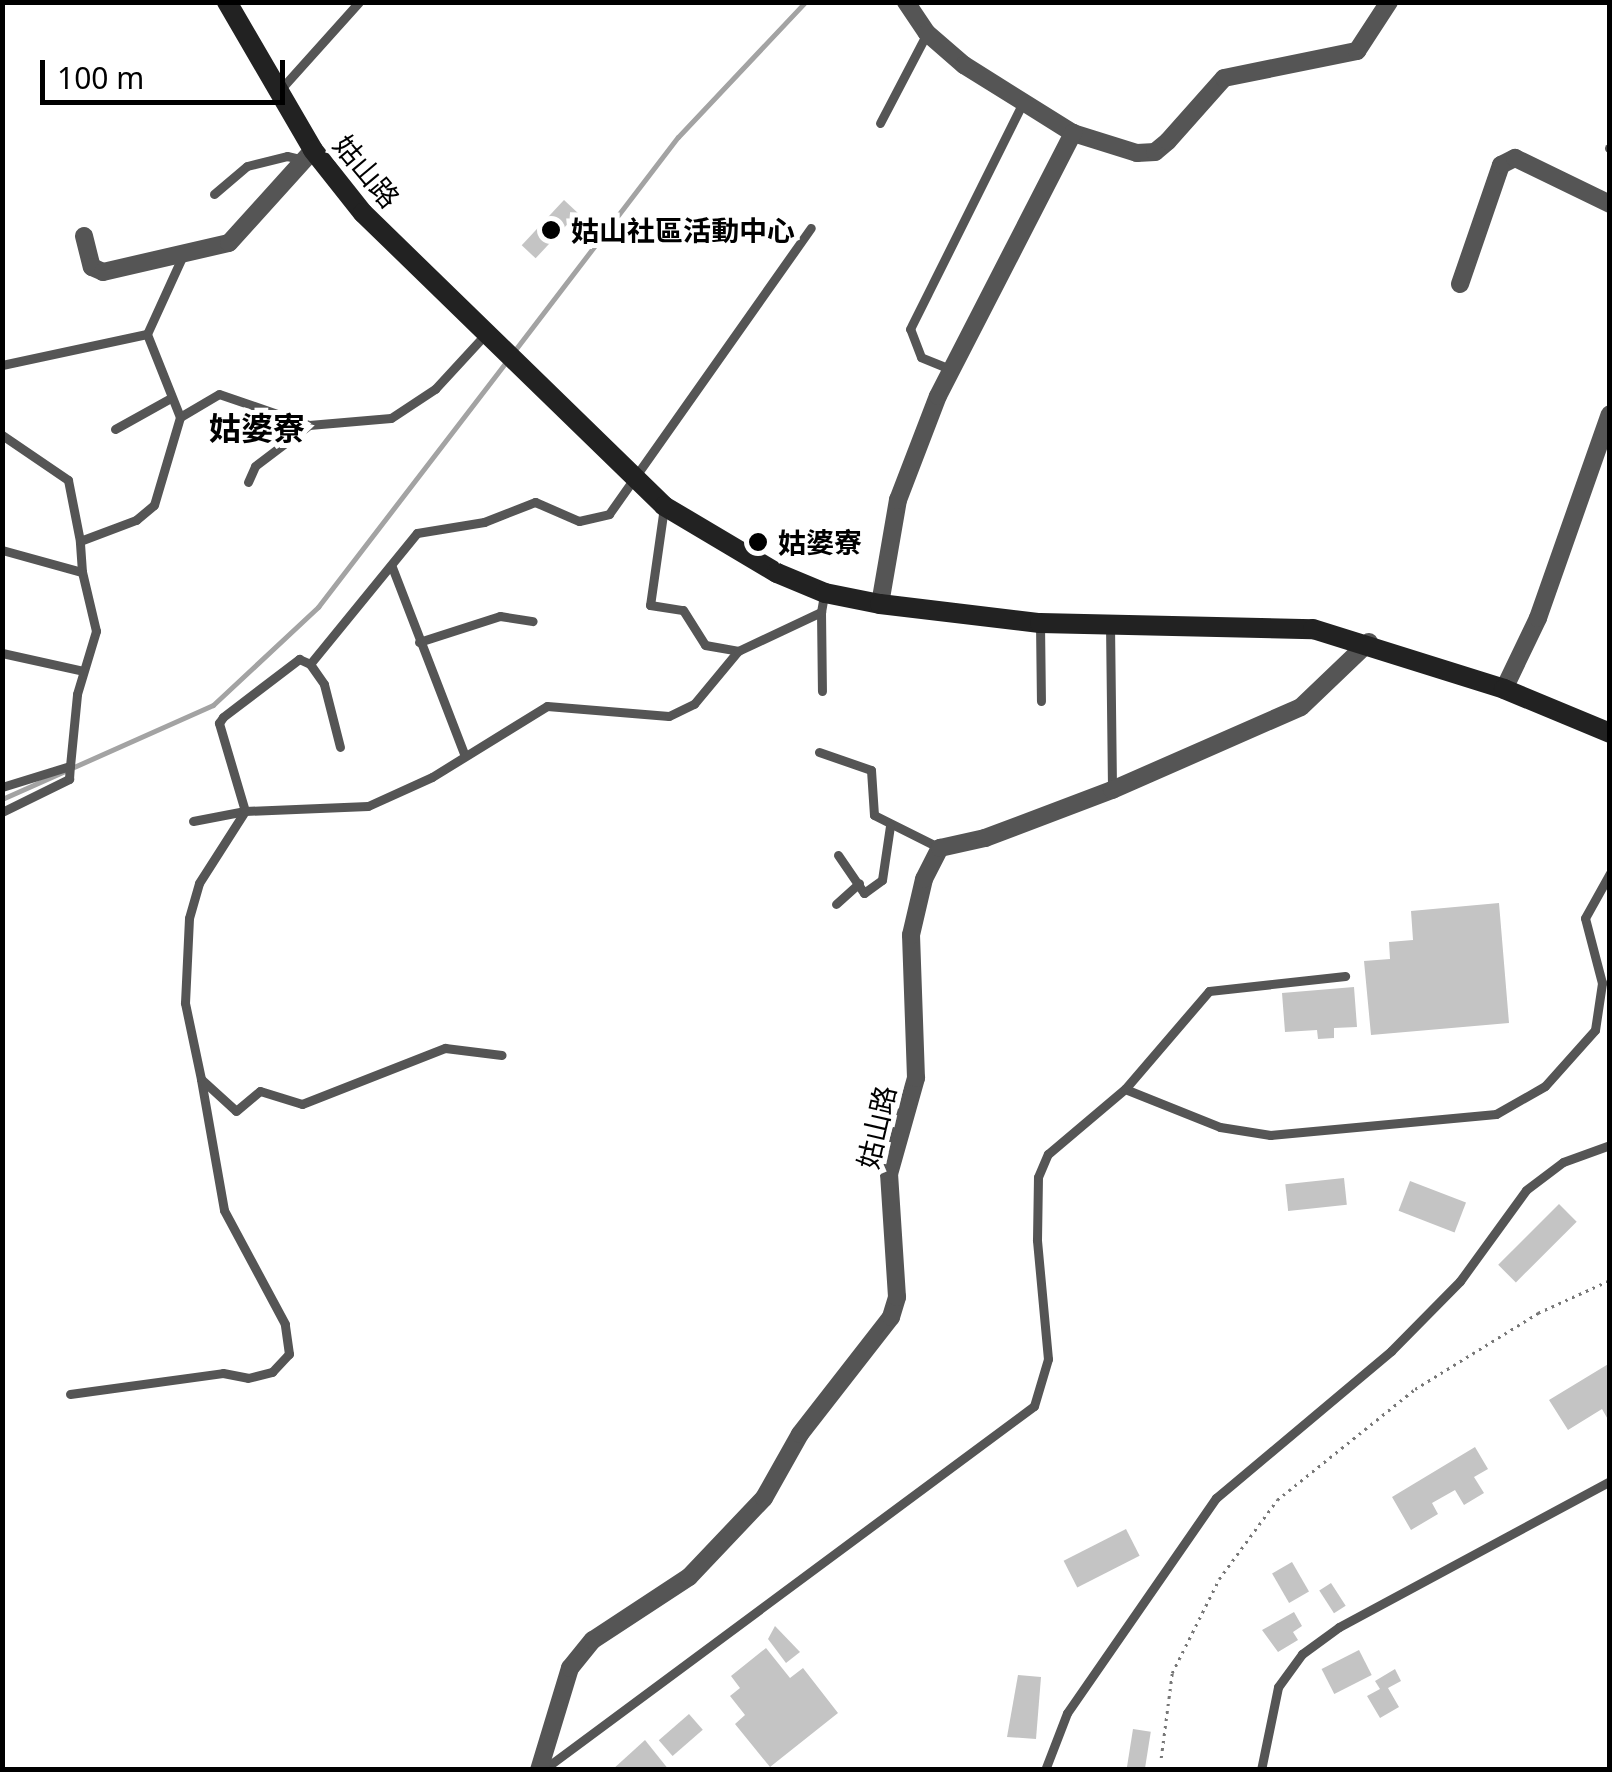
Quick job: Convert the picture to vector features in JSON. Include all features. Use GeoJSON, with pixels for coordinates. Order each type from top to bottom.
{"type":"FeatureCollection","features":[{"type":"Feature","properties":{"kind":"street","name":"姑山路"},"geometry":{"type":"LineString","coordinates":[[227,2],[308,155],[490,343],[638,480]]}},
{"type":"Feature","properties":{"kind":"street"},"geometry":{"type":"LineString","coordinates":[[906,2],[927,33],[1073,133],[1104,147],[1155,152],[1224,78],[1357,51],[1389,2]]}},
{"type":"Feature","properties":{"kind":"street"},"geometry":{"type":"LineString","coordinates":[[880,604],[898,500],[953,370],[1073,133]]}},
{"type":"Feature","properties":{"kind":"street"},"geometry":{"type":"LineString","coordinates":[[84,236],[92,267],[103,272],[230,244],[308,155]]}},
{"type":"Feature","properties":{"kind":"street"},"geometry":{"type":"LineString","coordinates":[[1460,284],[1501,165],[1515,158],[1610,204]]}},
{"type":"Feature","properties":{"kind":"street"},"geometry":{"type":"LineString","coordinates":[[1504,689],[1538,618],[1610,414]]}},
{"type":"Feature","properties":{"kind":"street"},"geometry":{"type":"LineString","coordinates":[[638,480],[664,506],[823,602],[880,604],[1040,624],[1248,623],[1369,642],[1504,689],[1610,733]]}},
{"type":"Feature","properties":{"kind":"street"},"geometry":{"type":"LineString","coordinates":[[940,848],[1112,790],[1301,708],[1369,642]]}},
{"type":"Feature","properties":{"kind":"street","name":"姑山路"},"geometry":{"type":"LineString","coordinates":[[541,1770],[570,1668],[593,1640],[689,1577],[764,1498],[800,1434],[892,1317],[897,1297],[889,1174],[916,1078],[911,935],[924,878],[940,848]]}},
{"type":"Feature","properties":{"kind":"lane"},"geometry":{"type":"LineString","coordinates":[[277,94],[359,2]]}},
{"type":"Feature","properties":{"kind":"lane"},"geometry":{"type":"LineString","coordinates":[[880,123],[927,33]]}},
{"type":"Feature","properties":{"kind":"lane"},"geometry":{"type":"LineString","coordinates":[[953,370],[921,357],[910,329],[1023,102]]}},
{"type":"Feature","properties":{"kind":"lane"},"geometry":{"type":"LineString","coordinates":[[214,194],[246,166],[308,155]]}},
{"type":"Feature","properties":{"kind":"lane"},"geometry":{"type":"LineString","coordinates":[[310,664],[426,528],[484,522],[534,502],[568,518],[594,521],[638,480],[811,228]]}},
{"type":"Feature","properties":{"kind":"lane"},"geometry":{"type":"LineString","coordinates":[[180,417],[168,399],[148,334],[185,251]]}},
{"type":"Feature","properties":{"kind":"lane"},"geometry":{"type":"LineString","coordinates":[[2,365],[148,334]]}},
{"type":"Feature","properties":{"kind":"lane"},"geometry":{"type":"LineString","coordinates":[[80,541],[124,526],[154,505],[180,417],[219,394],[309,425],[391,418],[435,389],[490,343]]}},
{"type":"Feature","properties":{"kind":"lane"},"geometry":{"type":"LineString","coordinates":[[115,429],[168,399]]}},
{"type":"Feature","properties":{"kind":"lane"},"geometry":{"type":"LineString","coordinates":[[248,482],[255,466],[309,425]]}},
{"type":"Feature","properties":{"kind":"lane"},"geometry":{"type":"LineString","coordinates":[[2,435],[68,480],[82,572],[96,631],[84,671],[69,780],[2,812]]}},
{"type":"Feature","properties":{"kind":"lane"},"geometry":{"type":"LineString","coordinates":[[664,506],[650,604],[683,610],[704,645],[738,651]]}},
{"type":"Feature","properties":{"kind":"lane"},"geometry":{"type":"LineString","coordinates":[[2,550],[82,572]]}},
{"type":"Feature","properties":{"kind":"lane"},"geometry":{"type":"LineString","coordinates":[[392,566],[464,754]]}},
{"type":"Feature","properties":{"kind":"lane"},"geometry":{"type":"LineString","coordinates":[[193,821],[245,811],[368,806],[547,706],[650,718],[682,711],[738,651],[823,602]]}},
{"type":"Feature","properties":{"kind":"lane"},"geometry":{"type":"LineString","coordinates":[[822,691],[823,602]]}},
{"type":"Feature","properties":{"kind":"lane"},"geometry":{"type":"LineString","coordinates":[[419,642],[500,616],[532,621]]}},
{"type":"Feature","properties":{"kind":"lane"},"geometry":{"type":"LineString","coordinates":[[1040,624],[1041,702]]}},
{"type":"Feature","properties":{"kind":"lane"},"geometry":{"type":"LineString","coordinates":[[1110,624],[1112,790]]}},
{"type":"Feature","properties":{"kind":"lane"},"geometry":{"type":"LineString","coordinates":[[2,653],[84,671]]}},
{"type":"Feature","properties":{"kind":"lane"},"geometry":{"type":"LineString","coordinates":[[70,1394],[223,1372],[248,1378],[272,1372],[289,1354],[284,1324],[224,1210],[185,1003],[189,918],[206,872],[245,811],[219,723],[299,659],[310,664],[324,684],[340,747]]}},
{"type":"Feature","properties":{"kind":"lane"},"geometry":{"type":"LineString","coordinates":[[819,752],[871,770],[874,815],[940,848]]}},
{"type":"Feature","properties":{"kind":"lane"},"geometry":{"type":"LineString","coordinates":[[2,787],[70,766]]}},
{"type":"Feature","properties":{"kind":"lane"},"geometry":{"type":"LineString","coordinates":[[838,855],[864,894],[882,880],[890,826]]}},
{"type":"Feature","properties":{"kind":"lane"},"geometry":{"type":"LineString","coordinates":[[1126,1089],[1220,1127],[1270,1135],[1496,1114],[1545,1086],[1595,1030],[1602,982],[1585,918],[1610,873]]}},
{"type":"Feature","properties":{"kind":"lane"},"geometry":{"type":"LineString","coordinates":[[836,904],[859,883]]}},
{"type":"Feature","properties":{"kind":"lane"},"geometry":{"type":"LineString","coordinates":[[541,1770],[1034,1406],[1048,1359],[1038,1177],[1048,1154],[1126,1089],[1209,991],[1345,976]]}},
{"type":"Feature","properties":{"kind":"lane"},"geometry":{"type":"LineString","coordinates":[[201,1079],[236,1111],[260,1091],[302,1104],[446,1048],[502,1055]]}},
{"type":"Feature","properties":{"kind":"lane"},"geometry":{"type":"LineString","coordinates":[[1044,1770],[1066,1713],[1216,1498],[1402,1340],[1460,1281],[1526,1190],[1564,1162],[1610,1145]]}},
{"type":"Feature","properties":{"kind":"lane"},"geometry":{"type":"LineString","coordinates":[[1261,1770],[1278,1686],[1302,1654],[1339,1627],[1610,1481]]}},
{"type":"Feature","properties":{"kind":"path"},"geometry":{"type":"LineString","coordinates":[[1161,1758],[1172,1672],[1219,1579],[1277,1500],[1415,1390],[1538,1313],[1610,1280]]}},
{"type":"Feature","properties":{"kind":"building","name":"姑山社區活動中心"},"geometry":{"type":"Polygon","coordinates":[[[564,200],[578,213],[536,258],[522,245],[564,200]]]}},
{"type":"Feature","properties":{"kind":"building"},"geometry":{"type":"Polygon","coordinates":[[[1499,903],[1509,1023],[1371,1035],[1364,961],[1390,959],[1389,942],[1413,940],[1411,911],[1499,903]]]}},
{"type":"Feature","properties":{"kind":"building"},"geometry":{"type":"Polygon","coordinates":[[[1354,987],[1357,1027],[1334,1028],[1334,1038],[1318,1039],[1317,1030],[1285,1032],[1282,993],[1354,987]]]}},
{"type":"Feature","properties":{"kind":"building"},"geometry":{"type":"Polygon","coordinates":[[[1344,1178],[1347,1205],[1288,1211],[1285,1184],[1344,1178]]]}},
{"type":"Feature","properties":{"kind":"building"},"geometry":{"type":"Polygon","coordinates":[[[1410,1181],[1466,1203],[1455,1232],[1399,1211],[1410,1181]]]}},
{"type":"Feature","properties":{"kind":"building"},"geometry":{"type":"Polygon","coordinates":[[[1559,1204],[1577,1222],[1516,1282],[1498,1265],[1559,1204]]]}},
{"type":"Feature","properties":{"kind":"building"},"geometry":{"type":"Polygon","coordinates":[[[1610,1363],[1610,1423],[1602,1409],[1568,1430],[1549,1400],[1610,1363]]]}},
{"type":"Feature","properties":{"kind":"building"},"geometry":{"type":"Polygon","coordinates":[[[1475,1447],[1488,1469],[1474,1477],[1484,1493],[1464,1505],[1455,1490],[1432,1503],[1438,1514],[1411,1530],[1392,1497],[1475,1447]]]}},
{"type":"Feature","properties":{"kind":"building"},"geometry":{"type":"Polygon","coordinates":[[[1126,1529],[1140,1556],[1077,1588],[1064,1561],[1126,1529]]]}},
{"type":"Feature","properties":{"kind":"building"},"geometry":{"type":"Polygon","coordinates":[[[1292,1562],[1309,1591],[1289,1603],[1272,1574],[1292,1562]]]}},
{"type":"Feature","properties":{"kind":"building"},"geometry":{"type":"Polygon","coordinates":[[[1331,1583],[1346,1606],[1334,1613],[1319,1591],[1331,1583]]]}},
{"type":"Feature","properties":{"kind":"building"},"geometry":{"type":"Polygon","coordinates":[[[1294,1612],[1302,1626],[1293,1632],[1298,1640],[1278,1652],[1262,1630],[1294,1612]]]}},
{"type":"Feature","properties":{"kind":"building"},"geometry":{"type":"Polygon","coordinates":[[[775,1626],[800,1652],[786,1663],[768,1639],[775,1626]]]}},
{"type":"Feature","properties":{"kind":"building"},"geometry":{"type":"Polygon","coordinates":[[[766,1648],[790,1678],[803,1668],[838,1713],[770,1767],[735,1724],[745,1715],[730,1696],[740,1688],[731,1676],[766,1648]]]}},
{"type":"Feature","properties":{"kind":"building"},"geometry":{"type":"Polygon","coordinates":[[[1359,1650],[1372,1675],[1334,1694],[1322,1669],[1359,1650]]]}},
{"type":"Feature","properties":{"kind":"building"},"geometry":{"type":"Polygon","coordinates":[[[1395,1669],[1401,1681],[1388,1688],[1399,1707],[1380,1718],[1367,1696],[1380,1689],[1375,1681],[1395,1669]]]}},
{"type":"Feature","properties":{"kind":"building"},"geometry":{"type":"Polygon","coordinates":[[[1018,1675],[1041,1677],[1036,1739],[1007,1737],[1018,1675]]]}},
{"type":"Feature","properties":{"kind":"building"},"geometry":{"type":"Polygon","coordinates":[[[689,1714],[703,1730],[673,1756],[659,1740],[689,1714]]]}},
{"type":"Feature","properties":{"kind":"building"},"geometry":{"type":"Polygon","coordinates":[[[1133,1729],[1151,1732],[1145,1770],[1127,1770],[1133,1729]]]}},
{"type":"Feature","properties":{"kind":"building"},"geometry":{"type":"Polygon","coordinates":[[[645,1740],[669,1770],[612,1770],[645,1740]]]}},
{"type":"Feature","properties":{"kind":"waterway"},"geometry":{"type":"LineString","coordinates":[[515,350],[678,137],[805,2]]}},
{"type":"Feature","properties":{"kind":"waterway"},"geometry":{"type":"LineString","coordinates":[[2,799],[213,705],[318,607],[508,359]]}},
{"type":"Feature","properties":{"kind":"place","name":"姑山社區活動中心"},"geometry":{"type":"Point","coordinates":[551,230]}},
{"type":"Feature","properties":{"kind":"place","name":"姑婆寮"},"geometry":{"type":"Point","coordinates":[758,542]}},
{"type":"Feature","properties":{"kind":"district","name":"姑婆寮"},"geometry":{"type":"Point","coordinates":[257,428]}}]}
